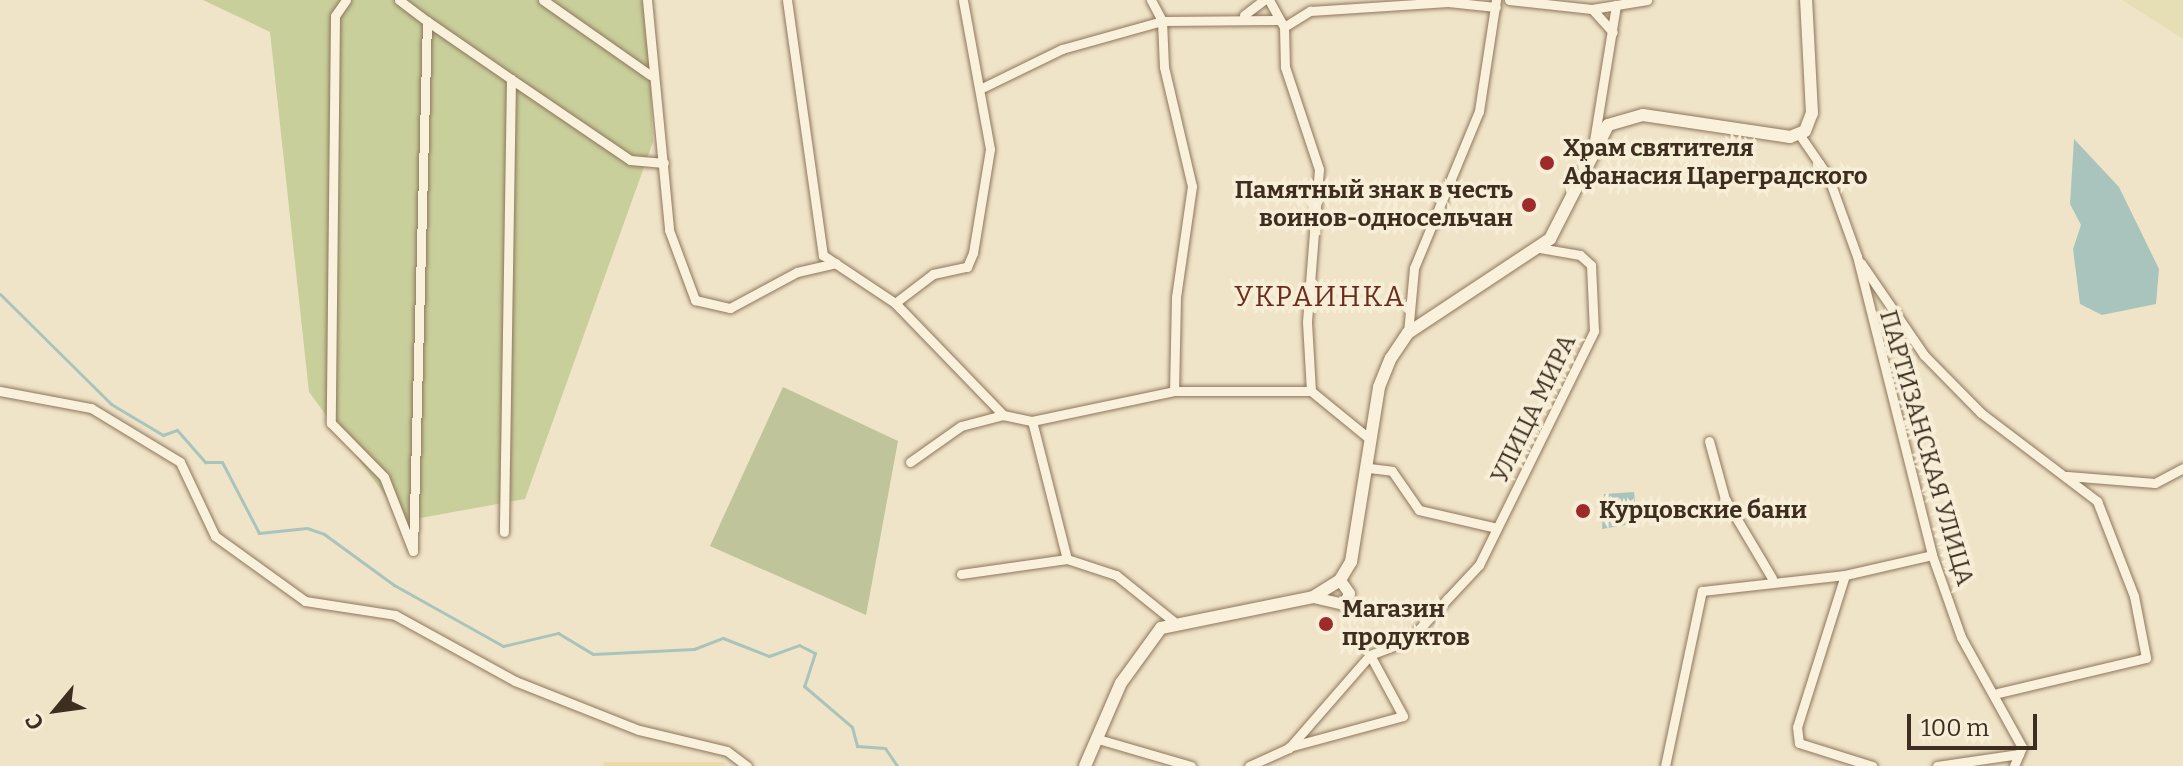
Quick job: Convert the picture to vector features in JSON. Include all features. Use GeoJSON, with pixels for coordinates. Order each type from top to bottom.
{"type":"FeatureCollection","features":[{"type":"Feature","properties":{"kind":"main road"},"geometry":{"type":"LineString","coordinates":[[1085,766],[1135,659],[1173,621],[1313,597],[1340,580],[1351,562],[1369,468],[1379,387],[1408,333],[1539,248],[1560,225],[1592,149],[1615,121],[1643,115],[1799,134],[1812,113],[1806,0]]}},
{"type":"Feature","properties":{"kind":"street"},"geometry":{"type":"LineString","coordinates":[[346,0],[335,16],[331,423],[384,477],[413,551],[427,21]]}},
{"type":"Feature","properties":{"kind":"street"},"geometry":{"type":"LineString","coordinates":[[399,0],[630,160],[664,163]]}},
{"type":"Feature","properties":{"kind":"street"},"geometry":{"type":"LineString","coordinates":[[543,0],[650,75]]}},
{"type":"Feature","properties":{"kind":"street"},"geometry":{"type":"LineString","coordinates":[[647,0],[650,75],[664,163],[669,230],[695,300],[730,308],[797,272],[836,263]]}},
{"type":"Feature","properties":{"kind":"street"},"geometry":{"type":"LineString","coordinates":[[787,0],[819,247],[836,263],[895,303],[1003,415]]}},
{"type":"Feature","properties":{"kind":"street"},"geometry":{"type":"LineString","coordinates":[[895,303],[933,274],[967,267],[973,253],[978,200],[989,178],[984,87],[963,0]]}},
{"type":"Feature","properties":{"kind":"street"},"geometry":{"type":"LineString","coordinates":[[1151,0],[1162,21],[1164,67],[1192,186],[1176,297],[1174,391]]}},
{"type":"Feature","properties":{"kind":"street"},"geometry":{"type":"LineString","coordinates":[[1241,17],[1266,0],[1280,24],[1285,67],[1319,169],[1307,322],[1311,391]]}},
{"type":"Feature","properties":{"kind":"street"},"geometry":{"type":"LineString","coordinates":[[1509,0],[1592,9],[1647,0]]}},
{"type":"Feature","properties":{"kind":"street"},"geometry":{"type":"LineString","coordinates":[[984,87],[1062,49],[1162,21],[1241,17],[1280,24],[1322,10],[1448,2],[1496,4],[1479,111],[1414,268],[1408,333]]}},
{"type":"Feature","properties":{"kind":"street"},"geometry":{"type":"LineString","coordinates":[[1592,149],[1614,35],[1616,5]]}},
{"type":"Feature","properties":{"kind":"street"},"geometry":{"type":"LineString","coordinates":[[1592,9],[1614,35]]}},
{"type":"Feature","properties":{"kind":"street"},"geometry":{"type":"LineString","coordinates":[[504,532],[511,79]]}},
{"type":"Feature","properties":{"kind":"street","name":"ПАРТИЗАНСКАЯ УЛИЦА"},"geometry":{"type":"LineString","coordinates":[[1799,134],[1828,176],[1857,256],[1932,555],[1961,637],[1998,693],[2022,747],[2019,754]]}},
{"type":"Feature","properties":{"kind":"street","name":"УЛИЦА МИРА"},"geometry":{"type":"LineString","coordinates":[[1249,766],[1289,748],[1370,655],[1409,640],[1443,609],[1497,528],[1594,331],[1591,265],[1580,255],[1539,248]]}},
{"type":"Feature","properties":{"kind":"street"},"geometry":{"type":"LineString","coordinates":[[1857,256],[1924,355],[1981,413],[2097,501],[2134,596],[2146,658],[1998,693]]}},
{"type":"Feature","properties":{"kind":"street"},"geometry":{"type":"LineString","coordinates":[[0,391],[38,395],[91,408],[180,462],[215,536],[292,594],[395,615],[515,681],[639,730],[727,751],[747,766]]}},
{"type":"Feature","properties":{"kind":"street"},"geometry":{"type":"LineString","coordinates":[[910,462],[961,426],[1003,415],[1032,421],[1174,391],[1311,391],[1371,440]]}},
{"type":"Feature","properties":{"kind":"street"},"geometry":{"type":"LineString","coordinates":[[1032,421],[1067,559]]}},
{"type":"Feature","properties":{"kind":"street"},"geometry":{"type":"LineString","coordinates":[[1709,441],[1725,499],[1772,578]]}},
{"type":"Feature","properties":{"kind":"street"},"geometry":{"type":"LineString","coordinates":[[1369,468],[1392,471],[1419,510],[1497,528]]}},
{"type":"Feature","properties":{"kind":"street"},"geometry":{"type":"LineString","coordinates":[[2067,476],[2155,483],[2183,468]]}},
{"type":"Feature","properties":{"kind":"street"},"geometry":{"type":"LineString","coordinates":[[1665,766],[1702,591],[1772,578],[1845,575],[1932,555]]}},
{"type":"Feature","properties":{"kind":"street"},"geometry":{"type":"LineString","coordinates":[[961,574],[1067,559],[1116,575],[1173,621]]}},
{"type":"Feature","properties":{"kind":"street"},"geometry":{"type":"LineString","coordinates":[[1845,575],[1797,727],[1799,743],[1872,766]]}},
{"type":"Feature","properties":{"kind":"street"},"geometry":{"type":"LineString","coordinates":[[1313,597],[1344,604],[1349,593],[1340,580]]}},
{"type":"Feature","properties":{"kind":"street"},"geometry":{"type":"LineString","coordinates":[[1289,748],[1394,724],[1403,716],[1370,655]]}},
{"type":"Feature","properties":{"kind":"street"},"geometry":{"type":"LineString","coordinates":[[1098,739],[1191,766]]}},
{"type":"Feature","properties":{"kind":"street"},"geometry":{"type":"LineString","coordinates":[[1937,766],[2019,754]]}},
{"type":"Feature","properties":{"kind":"street"},"geometry":{"type":"LineString","coordinates":[[2014,766],[2019,754]]}},
{"type":"Feature","properties":{"kind":"shaded area"},"geometry":{"type":"Polygon","coordinates":[[[2122,0],[2183,0],[2183,39],[2122,0]]]}},
{"type":"Feature","properties":{"kind":"green space"},"geometry":{"type":"Polygon","coordinates":[[[203,0],[647,0],[653,142],[525,499],[404,521],[309,392],[270,32],[203,0]]]}},
{"type":"Feature","properties":{"kind":"green space"},"geometry":{"type":"Polygon","coordinates":[[[783,387],[898,441],[866,615],[710,546],[783,387]]]}},
{"type":"Feature","properties":{"kind":"sand"},"geometry":{"type":"Polygon","coordinates":[[[604,762],[723,762],[726,766],[603,766],[604,762]]]}},
{"type":"Feature","properties":{"kind":"water"},"geometry":{"type":"Polygon","coordinates":[[[2074,139],[2119,187],[2159,269],[2156,304],[2102,315],[2080,304],[2073,249],[2081,225],[2070,204],[2074,139]]]}},
{"type":"Feature","properties":{"kind":"water"},"geometry":{"type":"Polygon","coordinates":[[[1634,492],[1637,523],[1602,529],[1604,494],[1634,492]]]}},
{"type":"Feature","properties":{"kind":"waterway"},"geometry":{"type":"LineString","coordinates":[[0,294],[111,404],[163,435],[177,430],[205,462],[222,462],[259,533],[307,528],[324,534],[394,585],[503,646],[558,633],[593,654],[694,649],[723,638],[769,656],[799,645],[815,653],[804,686],[852,727],[857,746],[885,748],[897,766]]}},
{"type":"Feature","properties":{"kind":"place","name":"Храм святителя Афанасия Цареградского"},"geometry":{"type":"Point","coordinates":[1547,163]}},
{"type":"Feature","properties":{"kind":"place","name":"Памятный знак в честь воинов-односельчан"},"geometry":{"type":"Point","coordinates":[1529,205]}},
{"type":"Feature","properties":{"kind":"place","name":"Курцовские бани"},"geometry":{"type":"Point","coordinates":[1583,511]}},
{"type":"Feature","properties":{"kind":"place","name":"Магазин продуктов"},"geometry":{"type":"Point","coordinates":[1326,624]}},
{"type":"Feature","properties":{"kind":"district","name":"УКРАИНКА"},"geometry":{"type":"Point","coordinates":[1320,297]}}]}
